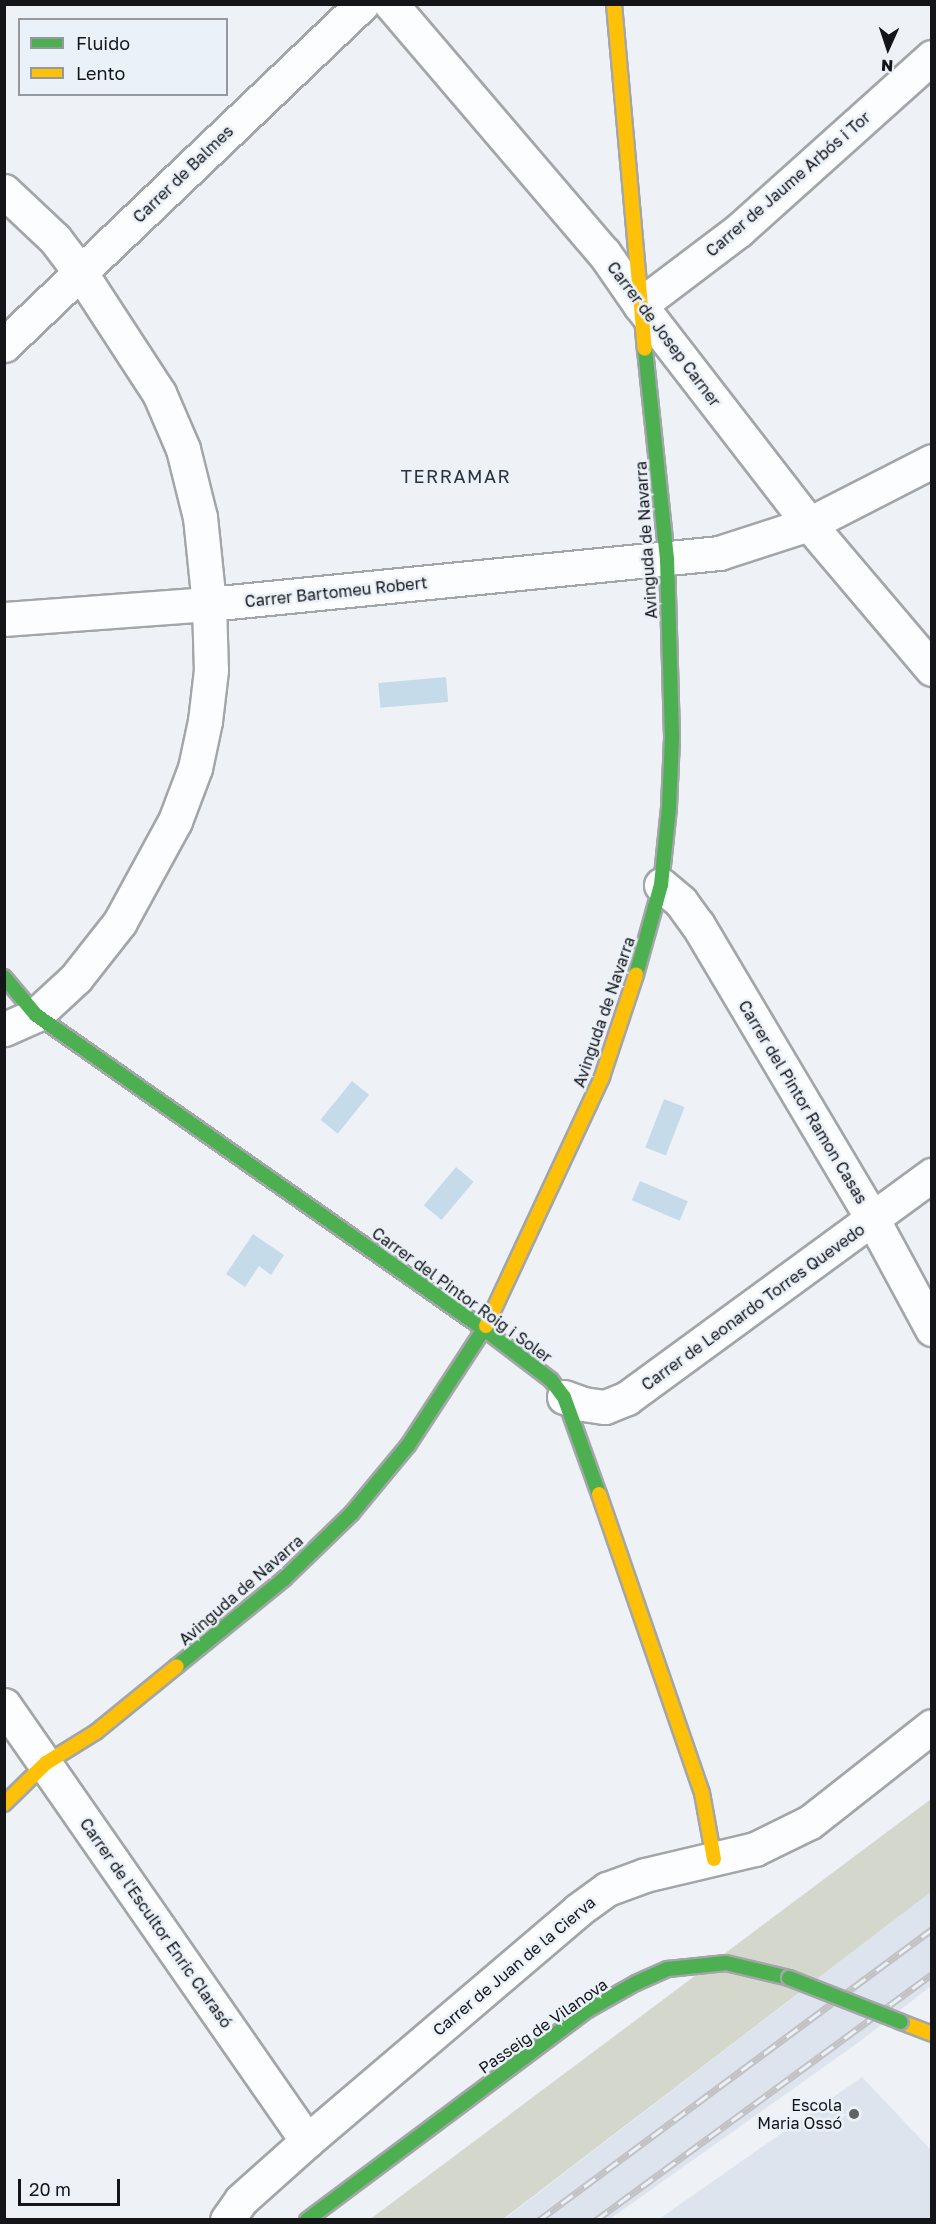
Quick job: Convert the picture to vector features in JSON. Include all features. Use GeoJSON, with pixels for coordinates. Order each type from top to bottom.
{"type":"FeatureCollection","features":[{"type":"Feature","properties":{"kind":"street","name":"Carrer de Balmes"},"geometry":{"type":"LineString","coordinates":[[4,345],[362,4]]}},
{"type":"Feature","properties":{"kind":"street","name":"Carrer de Josep Carner"},"geometry":{"type":"LineString","coordinates":[[391,4],[604,253],[640,305],[809,524],[932,669]]}},
{"type":"Feature","properties":{"kind":"street","name":"Avinguda de Navarra"},"geometry":{"type":"LineString","coordinates":[[4,1804],[46,1762],[105,1725],[284,1580],[335,1530],[409,1443],[484,1329],[602,1077],[641,961],[661,885],[669,807],[672,737],[668,559],[640,305],[614,4]]}},
{"type":"Feature","properties":{"kind":"street","name":"Carrer de Jaume Arbós i Tor"},"geometry":{"type":"LineString","coordinates":[[640,305],[739,230],[932,57]]}},
{"type":"Feature","properties":{"kind":"street"},"geometry":{"type":"LineString","coordinates":[[4,191],[55,239],[80,272],[159,393],[183,449],[200,517],[209,604],[212,670],[205,721],[195,768],[175,821],[120,922],[76,978],[36,1015],[4,1029]]}},
{"type":"Feature","properties":{"kind":"street","name":"Carrer Bartomeu Robert"},"geometry":{"type":"LineString","coordinates":[[4,619],[209,604],[719,553],[809,524],[932,461]]}},
{"type":"Feature","properties":{"kind":"street","name":"Carrer del Pintor Ramon Casas"},"geometry":{"type":"LineString","coordinates":[[661,885],[681,902],[698,925],[873,1220],[932,1329]]}},
{"type":"Feature","properties":{"kind":"street","name":"Carrer del Pintor Roig i Soler"},"geometry":{"type":"LineString","coordinates":[[4,977],[36,1015],[484,1329],[551,1380],[564,1397],[702,1793],[714,1859]]}},
{"type":"Feature","properties":{"kind":"street","name":"Carrer de Leonardo Torres Quevedo"},"geometry":{"type":"LineString","coordinates":[[564,1397],[583,1404],[605,1407],[627,1398],[932,1175]]}},
{"type":"Feature","properties":{"kind":"street","name":"Carrer de l'Escultor Enric Clarasó"},"geometry":{"type":"LineString","coordinates":[[4,1705],[46,1762],[307,2141]]}},
{"type":"Feature","properties":{"kind":"street","name":"Carrer de Juan de la Cierva"},"geometry":{"type":"LineString","coordinates":[[227,2220],[241,2200],[307,2141],[578,1910],[607,1889],[645,1875],[755,1850],[810,1822],[932,1726]]}},
{"type":"Feature","properties":{"kind":"street","name":"Passeig de Vilanova"},"geometry":{"type":"LineString","coordinates":[[307,2220],[588,2010],[636,1983],[668,1969],[726,1963],[789,1978],[932,2034]]}},
{"type":"Feature","properties":{"kind":"shaded area"},"geometry":{"type":"Polygon","coordinates":[[[931,1799],[931,1892],[503,2219],[369,2220],[931,1799]]]}},
{"type":"Feature","properties":{"kind":"shaded area"},"geometry":{"type":"Polygon","coordinates":[[[931,1892],[931,1986],[859,2042],[610,2219],[503,2220],[931,1892]]]}},
{"type":"Feature","properties":{"kind":"shaded area","name":"Escola Maria Ossó"},"geometry":{"type":"Polygon","coordinates":[[[862,2077],[931,2150],[931,2219],[659,2219],[862,2077]]]}},
{"type":"Feature","properties":{"kind":"water"},"geometry":{"type":"Polygon","coordinates":[[[446,677],[448,702],[380,708],[378,683],[446,677]]]}},
{"type":"Feature","properties":{"kind":"water"},"geometry":{"type":"Polygon","coordinates":[[[352,1081],[369,1095],[338,1134],[321,1120],[352,1081]]]}},
{"type":"Feature","properties":{"kind":"water"},"geometry":{"type":"Polygon","coordinates":[[[664,1099],[685,1107],[666,1155],[645,1148],[664,1099]]]}},
{"type":"Feature","properties":{"kind":"water"},"geometry":{"type":"Polygon","coordinates":[[[456,1167],[474,1182],[441,1220],[424,1205],[456,1167]]]}},
{"type":"Feature","properties":{"kind":"water"},"geometry":{"type":"Polygon","coordinates":[[[640,1181],[688,1201],[680,1221],[632,1200],[640,1181]]]}},
{"type":"Feature","properties":{"kind":"water"},"geometry":{"type":"Polygon","coordinates":[[[253,1234],[284,1255],[271,1275],[259,1266],[245,1287],[226,1274],[253,1234]]]}},
{"type":"Feature","properties":{"kind":"railway"},"geometry":{"type":"LineString","coordinates":[[539,2220],[932,1929]]}},
{"type":"Feature","properties":{"kind":"railway"},"geometry":{"type":"LineString","coordinates":[[596,2220],[932,1974]]}},
{"type":"Feature","properties":{"kind":"traffic: fast"},"geometry":{"type":"LineString","coordinates":[[636,975],[661,885],[669,807],[672,737],[667,559],[645,349]]}},
{"type":"Feature","properties":{"kind":"traffic: fast"},"geometry":{"type":"LineString","coordinates":[[4,977],[36,1015],[484,1329],[551,1380],[564,1397],[599,1494]]}},
{"type":"Feature","properties":{"kind":"traffic: fast"},"geometry":{"type":"LineString","coordinates":[[177,1666],[284,1579],[352,1513],[409,1444],[486,1326]]}},
{"type":"Feature","properties":{"kind":"traffic: fast"},"geometry":{"type":"LineString","coordinates":[[307,2220],[588,2010],[636,1983],[668,1969],[726,1963],[789,1978]]}},
{"type":"Feature","properties":{"kind":"traffic: fast"},"geometry":{"type":"LineString","coordinates":[[789,1978],[901,2022]]}},
{"type":"Feature","properties":{"kind":"traffic: slow"},"geometry":{"type":"LineString","coordinates":[[614,4],[645,349]]}},
{"type":"Feature","properties":{"kind":"traffic: slow"},"geometry":{"type":"LineString","coordinates":[[486,1326],[602,1077],[636,975]]}},
{"type":"Feature","properties":{"kind":"traffic: slow"},"geometry":{"type":"LineString","coordinates":[[599,1494],[702,1793],[714,1859]]}},
{"type":"Feature","properties":{"kind":"traffic: slow"},"geometry":{"type":"LineString","coordinates":[[4,1804],[46,1763],[96,1732],[177,1666]]}},
{"type":"Feature","properties":{"kind":"traffic: slow"},"geometry":{"type":"LineString","coordinates":[[901,2022],[932,2034]]}},
{"type":"Feature","properties":{"kind":"place","name":"Escola Maria Ossó"},"geometry":{"type":"Point","coordinates":[854,2114]}},
{"type":"Feature","properties":{"kind":"district","name":"TERRAMAR"},"geometry":{"type":"Point","coordinates":[456,476]}}]}
